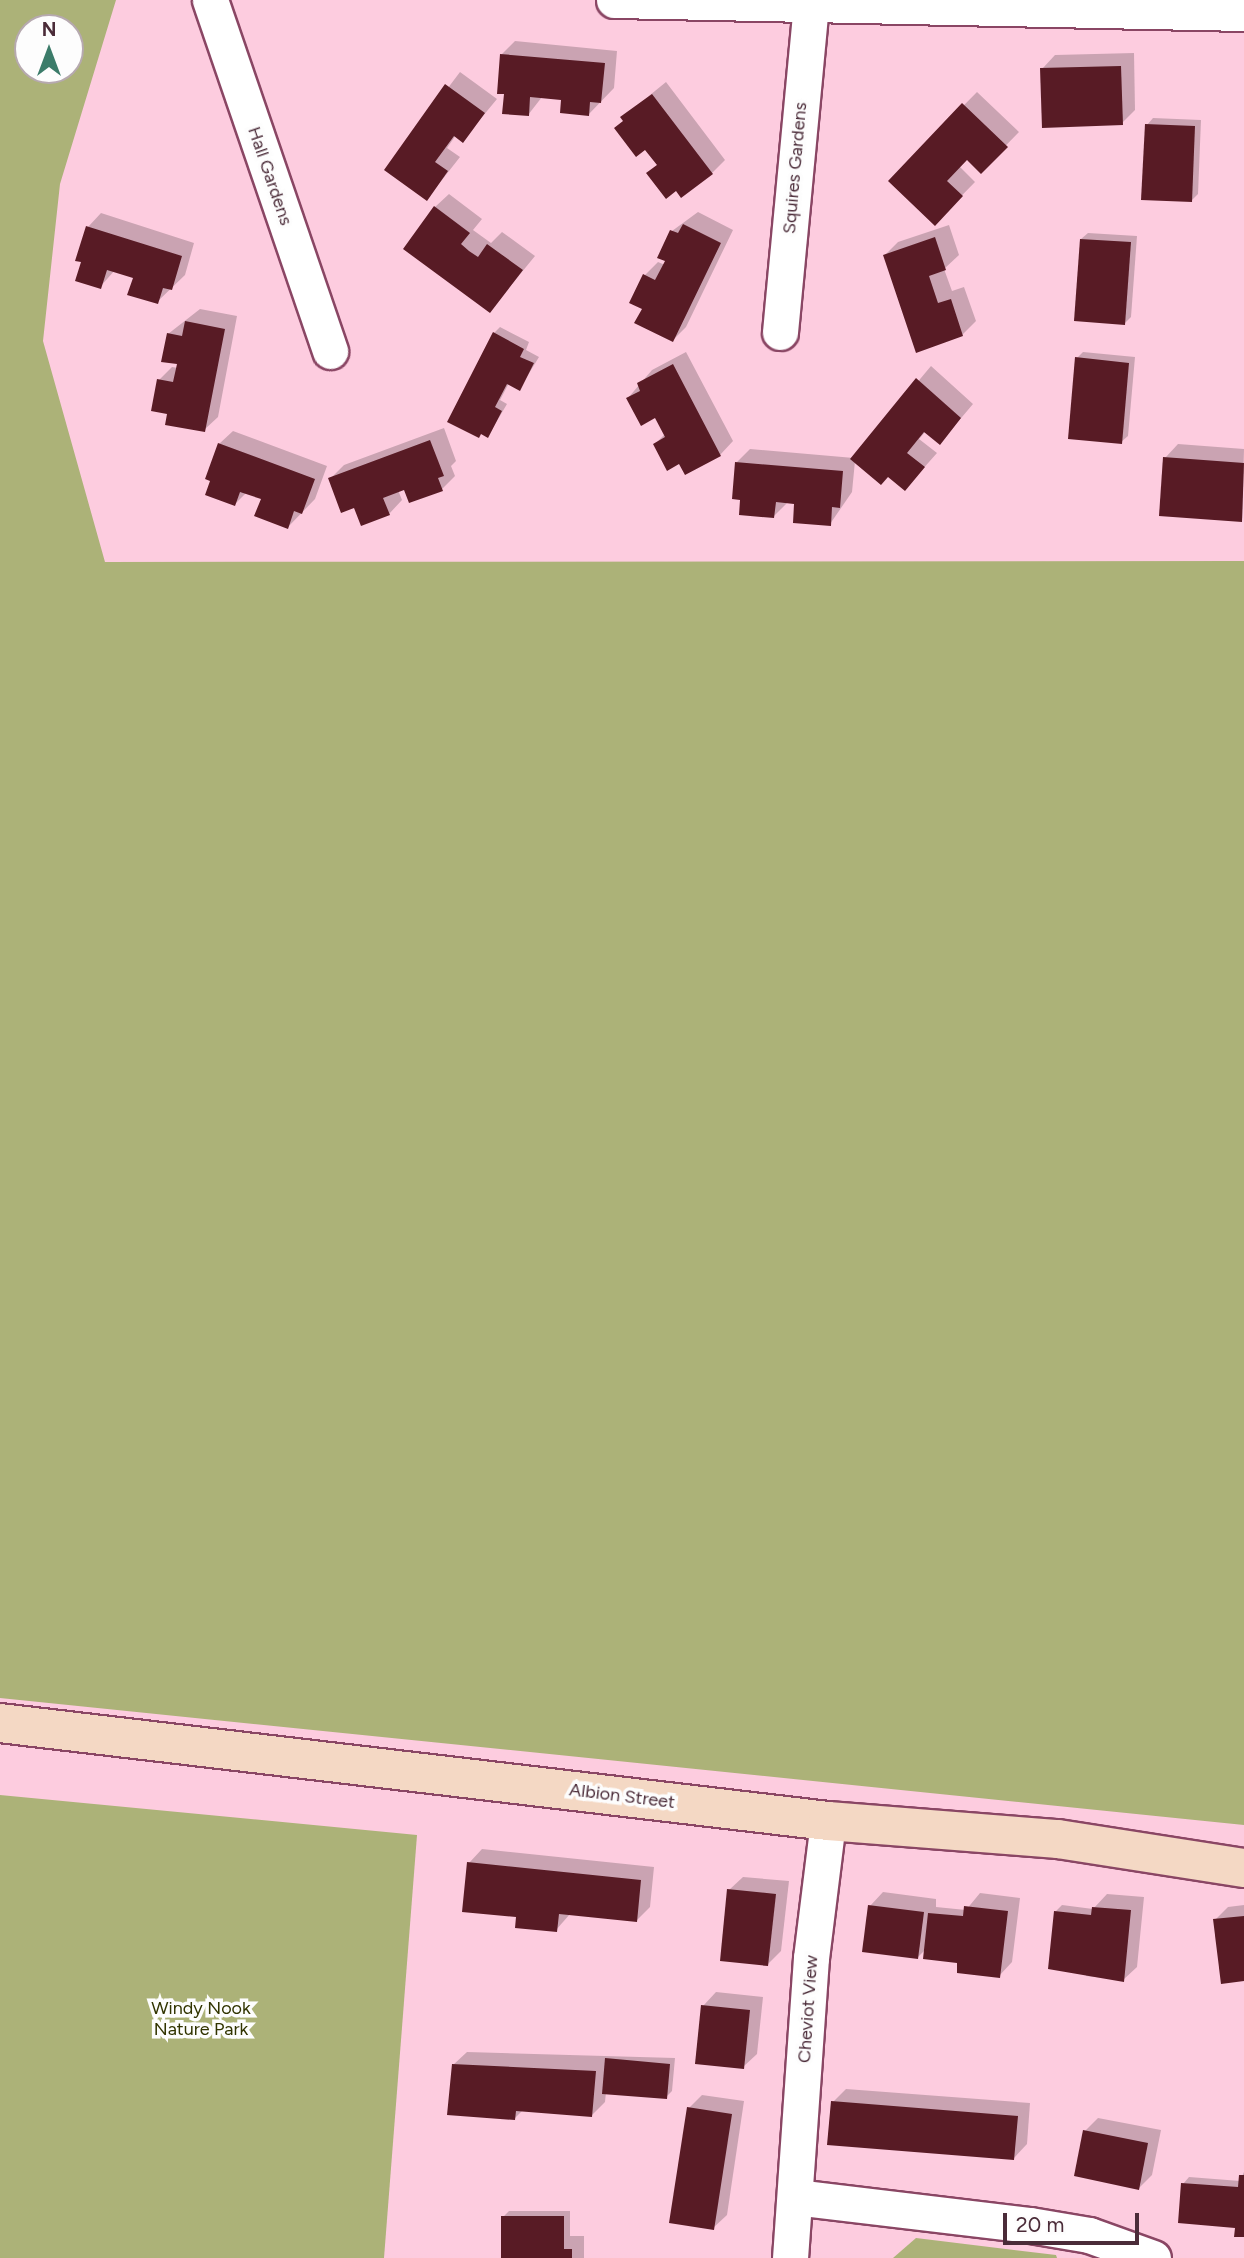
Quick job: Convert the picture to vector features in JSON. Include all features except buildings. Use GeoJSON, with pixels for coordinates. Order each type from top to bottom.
{"type":"FeatureCollection","features":[{"type":"Feature","properties":{"kind":"street","name":"Hall Gardens"},"geometry":{"type":"LineString","coordinates":[[210,0],[330,351]]}},
{"type":"Feature","properties":{"kind":"street"},"geometry":{"type":"LineString","coordinates":[[614,0],[1244,13]]}},
{"type":"Feature","properties":{"kind":"street","name":"Squires Gardens"},"geometry":{"type":"LineString","coordinates":[[780,332],[811,5]]}},
{"type":"Feature","properties":{"kind":"street","name":"Albion Street"},"geometry":{"type":"LineString","coordinates":[[0,1723],[828,1821],[1058,1839],[1244,1868]]}},
{"type":"Feature","properties":{"kind":"street","name":"Cheviot View"},"geometry":{"type":"LineString","coordinates":[[790,2258],[811,1958],[828,1821]]}},
{"type":"Feature","properties":{"kind":"street"},"geometry":{"type":"LineString","coordinates":[[795,2197],[1018,2222],[1089,2235],[1153,2258]]}},
{"type":"Feature","properties":{"kind":"green space"},"geometry":{"type":"Polygon","coordinates":[[[0,0],[116,0],[60,184],[43,341],[105,562],[1244,561],[1244,1825],[0,1698],[0,0]]]}},
{"type":"Feature","properties":{"kind":"green space","name":"Windy Nook Nature Park"},"geometry":{"type":"Polygon","coordinates":[[[0,1795],[417,1835],[384,2258],[0,2258],[0,1795]]]}},
{"type":"Feature","properties":{"kind":"green space"},"geometry":{"type":"Polygon","coordinates":[[[916,2238],[1056,2255],[1057,2258],[893,2258],[916,2238]]]}}]}
